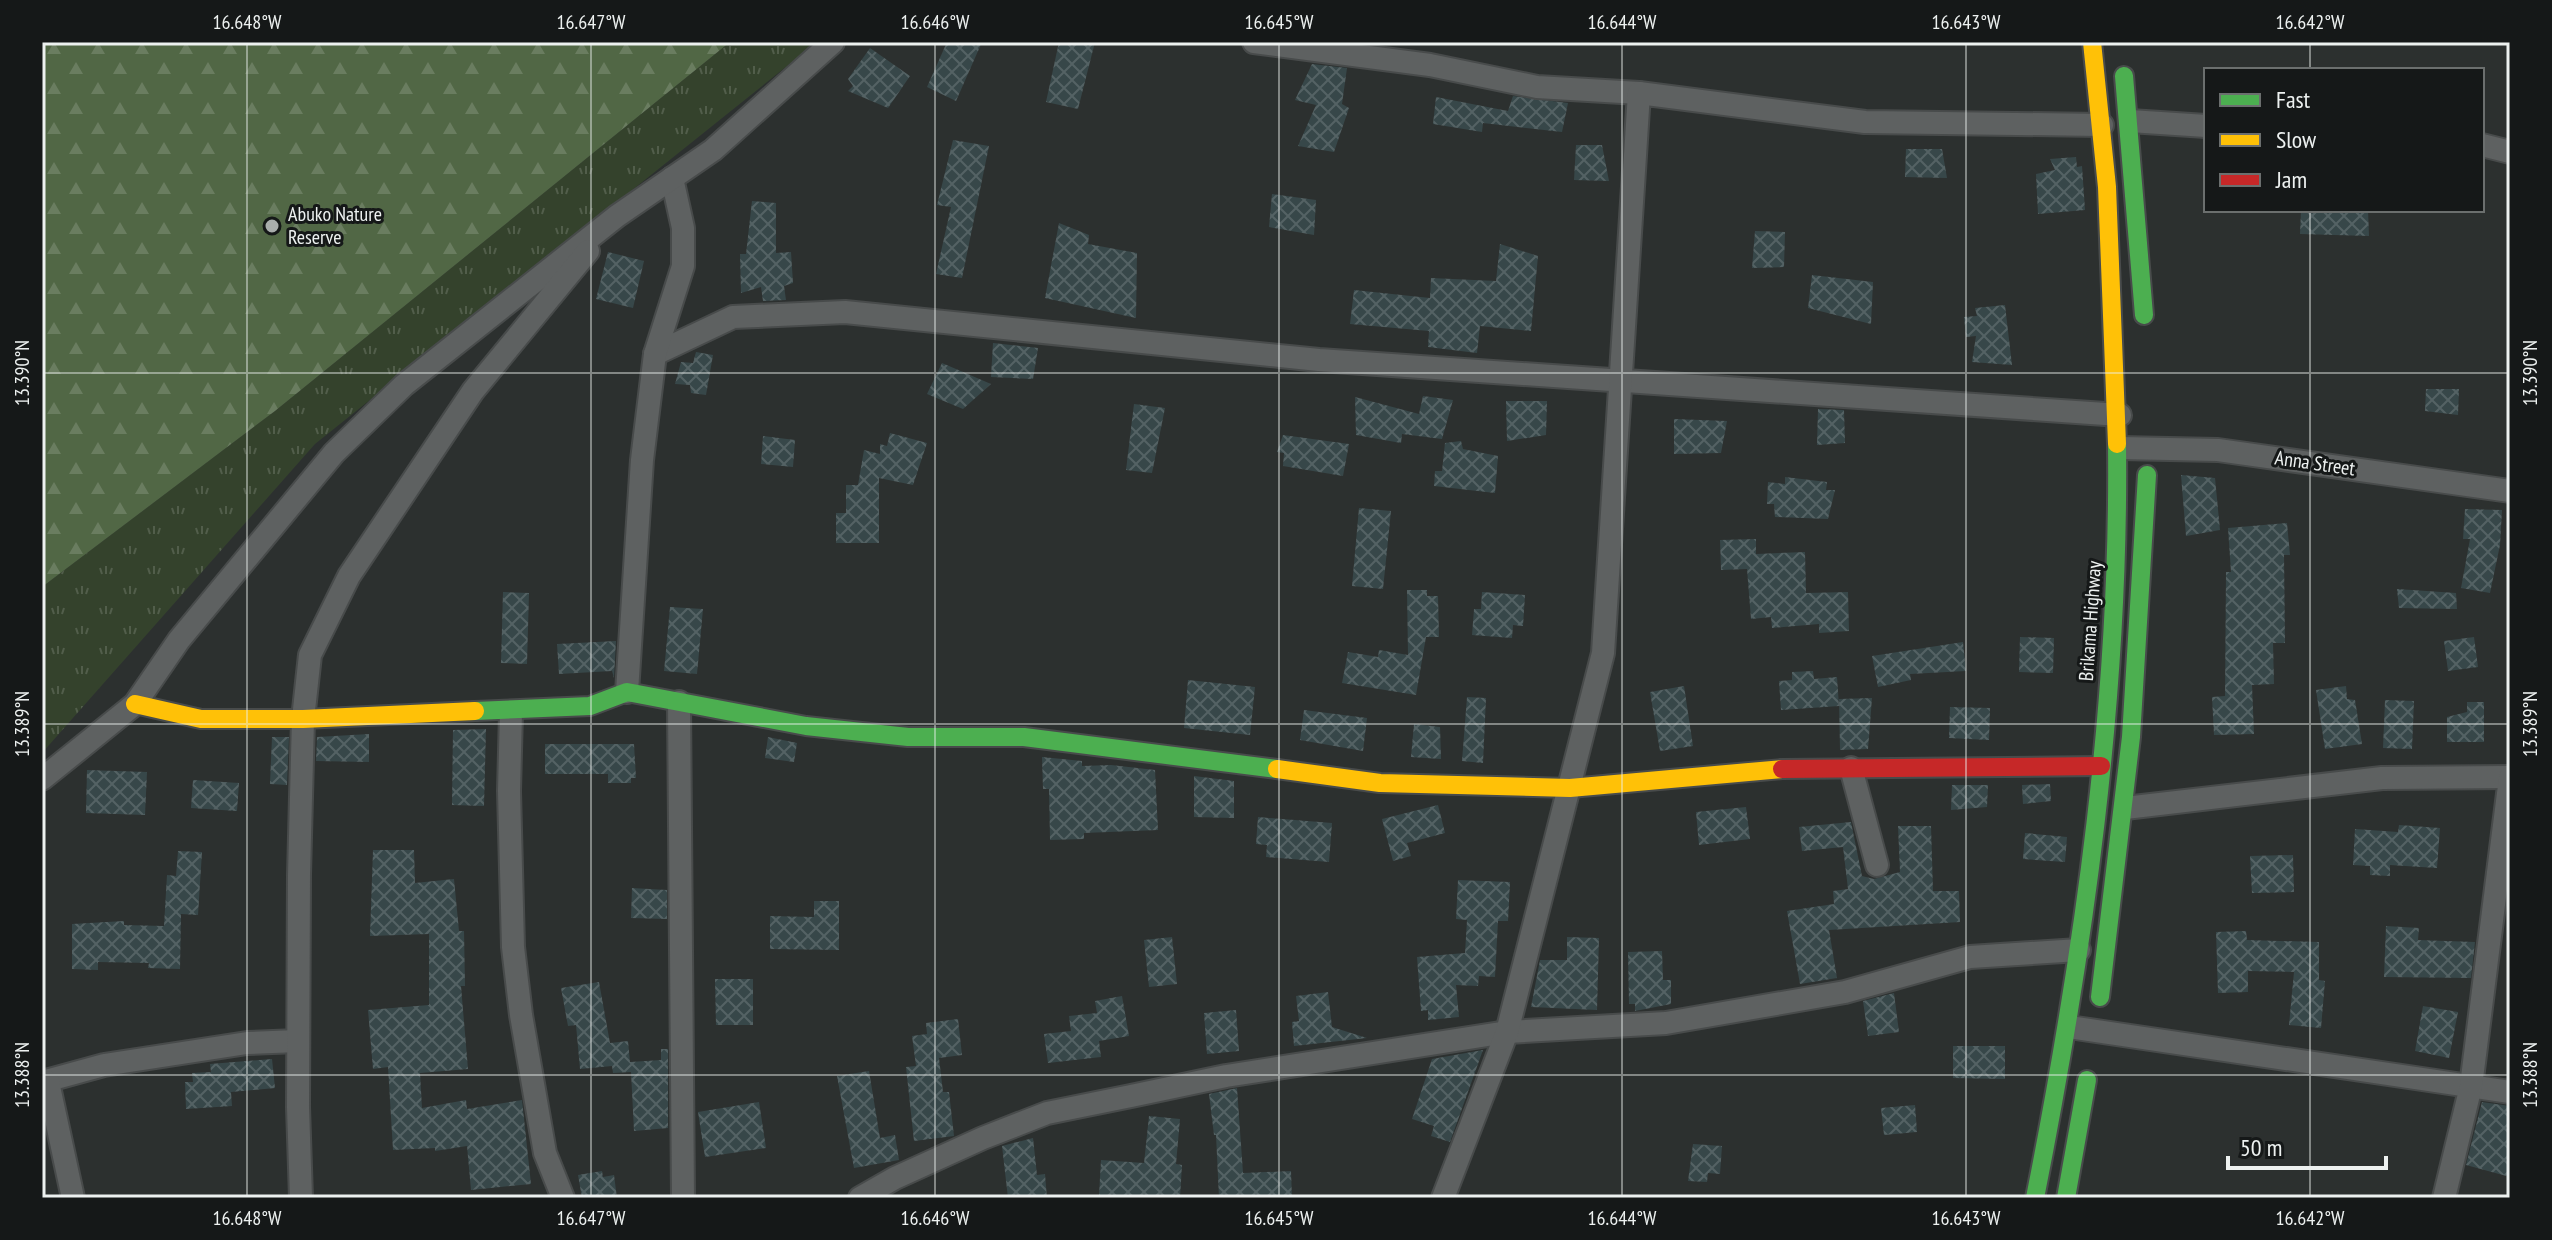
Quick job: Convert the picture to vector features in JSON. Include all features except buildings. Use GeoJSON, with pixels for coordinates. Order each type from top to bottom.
{"type":"FeatureCollection","features":[{"type":"Feature","properties":{"kind":"main road","name":"Brikama Highway"},"geometry":{"type":"LineString","coordinates":[[2035,1198],[2069,1027],[2101,766],[2113,612],[2120,448],[2116,303],[2092,42]]}},
{"type":"Feature","properties":{"kind":"main road"},"geometry":{"type":"LineString","coordinates":[[2122,58],[2130,121],[2144,332]]}},
{"type":"Feature","properties":{"kind":"main road"},"geometry":{"type":"LineString","coordinates":[[2066,1198],[2093,1045],[2125,808],[2145,546],[2147,441]]}},
{"type":"Feature","properties":{"kind":"main road"},"geometry":{"type":"LineString","coordinates":[[135,704],[201,719],[303,719],[511,712],[590,706],[627,692],[806,726],[908,737],[1024,737],[1086,743],[1380,783],[1570,788],[1795,768],[2101,766]]}},
{"type":"Feature","properties":{"kind":"street"},"geometry":{"type":"LineString","coordinates":[[42,779],[135,704],[179,640],[334,453],[404,385],[617,216],[713,150],[833,42]]}},
{"type":"Feature","properties":{"kind":"street"},"geometry":{"type":"LineString","coordinates":[[1263,43],[1430,65],[1537,87],[1639,93],[1865,122],[2102,125]]}},
{"type":"Feature","properties":{"kind":"street"},"geometry":{"type":"LineString","coordinates":[[1443,1198],[1507,1032],[1603,653],[1618,380],[1639,93]]}},
{"type":"Feature","properties":{"kind":"street"},"geometry":{"type":"LineString","coordinates":[[2130,121],[2204,126]]}},
{"type":"Feature","properties":{"kind":"street"},"geometry":{"type":"LineString","coordinates":[[2484,146],[2510,152]]}},
{"type":"Feature","properties":{"kind":"street"},"geometry":{"type":"LineString","coordinates":[[627,692],[642,460],[655,354],[683,266],[683,228],[672,178]]}},
{"type":"Feature","properties":{"kind":"street"},"geometry":{"type":"LineString","coordinates":[[301,1198],[298,1041],[303,719],[310,655],[349,576],[473,391],[617,216]]}},
{"type":"Feature","properties":{"kind":"street"},"geometry":{"type":"LineString","coordinates":[[655,354],[733,317],[845,312],[1319,360],[2120,415]]}},
{"type":"Feature","properties":{"kind":"street","name":"Anna Street"},"geometry":{"type":"LineString","coordinates":[[2120,448],[2147,441],[2510,491]]}},
{"type":"Feature","properties":{"kind":"street"},"geometry":{"type":"LineString","coordinates":[[679,702],[683,1198]]}},
{"type":"Feature","properties":{"kind":"street"},"geometry":{"type":"LineString","coordinates":[[511,712],[510,871],[515,960],[545,1153],[563,1198]]}},
{"type":"Feature","properties":{"kind":"street"},"geometry":{"type":"LineString","coordinates":[[1851,768],[1877,865]]}},
{"type":"Feature","properties":{"kind":"street"},"geometry":{"type":"LineString","coordinates":[[2125,808],[2382,778],[2510,778],[2471,1086],[2444,1198]]}},
{"type":"Feature","properties":{"kind":"street"},"geometry":{"type":"LineString","coordinates":[[860,1198],[958,1149],[1047,1113],[1226,1076],[1507,1032],[1666,1023],[1845,992],[1970,957],[2079,950]]}},
{"type":"Feature","properties":{"kind":"street"},"geometry":{"type":"LineString","coordinates":[[2069,1027],[2093,1045],[2510,1092]]}},
{"type":"Feature","properties":{"kind":"street"},"geometry":{"type":"LineString","coordinates":[[73,1198],[45,1082],[104,1065],[247,1043],[298,1041]]}},
{"type":"Feature","properties":{"kind":"green space","name":"Abuko Nature Reserve"},"geometry":{"type":"Polygon","coordinates":[[[42,42],[730,42],[275,411],[42,587],[42,42]]]}},
{"type":"Feature","properties":{"kind":"green space"},"geometry":{"type":"Polygon","coordinates":[[[730,42],[817,42],[315,444],[42,753],[42,587],[275,411],[730,42]]]}},
{"type":"Feature","properties":{"kind":"traffic: fast"},"geometry":{"type":"LineString","coordinates":[[2124,76],[2144,315]]}},
{"type":"Feature","properties":{"kind":"traffic: fast"},"geometry":{"type":"LineString","coordinates":[[2035,1198],[2069,1011],[2096,823],[2112,634],[2117,444]]}},
{"type":"Feature","properties":{"kind":"traffic: fast"},"geometry":{"type":"LineString","coordinates":[[2100,997],[2131,737],[2147,475]]}},
{"type":"Feature","properties":{"kind":"traffic: fast"},"geometry":{"type":"LineString","coordinates":[[475,711],[590,706],[627,692],[806,726],[908,737],[1024,737],[1277,769]]}},
{"type":"Feature","properties":{"kind":"traffic: fast"},"geometry":{"type":"LineString","coordinates":[[2066,1198],[2087,1080]]}},
{"type":"Feature","properties":{"kind":"traffic: slow"},"geometry":{"type":"LineString","coordinates":[[2092,42],[2107,187],[2117,444]]}},
{"type":"Feature","properties":{"kind":"traffic: slow"},"geometry":{"type":"LineString","coordinates":[[135,704],[201,719],[303,719],[475,711]]}},
{"type":"Feature","properties":{"kind":"traffic: slow"},"geometry":{"type":"LineString","coordinates":[[1277,769],[1380,783],[1570,788],[1782,769]]}},
{"type":"Feature","properties":{"kind":"traffic: jam"},"geometry":{"type":"LineString","coordinates":[[1782,769],[2101,766]]}},
{"type":"Feature","properties":{"kind":"place","name":"Abuko Nature Reserve"},"geometry":{"type":"Point","coordinates":[272,226]}}]}
